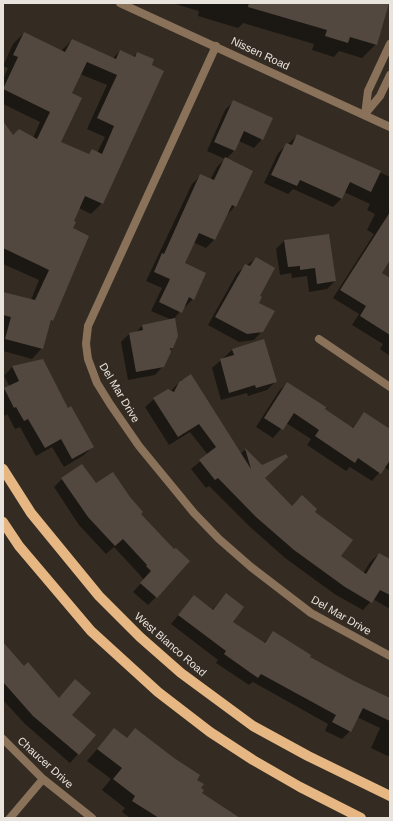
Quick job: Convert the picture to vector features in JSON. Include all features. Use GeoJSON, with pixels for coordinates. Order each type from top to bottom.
{"type":"FeatureCollection","features":[{"type":"Feature","properties":{"kind":"main road","name":"West Blanco Road"},"geometry":{"type":"LineString","coordinates":[[3,468],[31,513],[99,596],[181,673],[253,726],[308,756],[390,796]]}},
{"type":"Feature","properties":{"kind":"main road"},"geometry":{"type":"LineString","coordinates":[[3,522],[19,546],[91,631],[158,692],[210,732],[253,760],[300,787],[361,818]]}},
{"type":"Feature","properties":{"kind":"street","name":"Nissen Road"},"geometry":{"type":"LineString","coordinates":[[120,3],[390,127]]}},
{"type":"Feature","properties":{"kind":"street"},"geometry":{"type":"LineString","coordinates":[[365,115],[368,91],[390,44]]}},
{"type":"Feature","properties":{"kind":"street","name":"Del Mar Drive"},"geometry":{"type":"LineString","coordinates":[[216,46],[88,326],[86,344],[88,359],[98,383],[110,404],[139,446],[194,513],[219,539],[251,567],[311,613],[390,656]]}},
{"type":"Feature","properties":{"kind":"street"},"geometry":{"type":"LineString","coordinates":[[365,115],[380,96],[390,75]]}},
{"type":"Feature","properties":{"kind":"street"},"geometry":{"type":"LineString","coordinates":[[319,340],[390,387]]}},
{"type":"Feature","properties":{"kind":"street","name":"Chaucer Drive"},"geometry":{"type":"LineString","coordinates":[[3,739],[43,779],[92,818]]}},
{"type":"Feature","properties":{"kind":"street"},"geometry":{"type":"LineString","coordinates":[[10,818],[43,779]]}},
{"type":"Feature","properties":{"kind":"building"},"geometry":{"type":"Polygon","coordinates":[[[249,3],[389,3],[377,45],[350,37],[348,43],[325,36],[327,30],[248,7],[249,3]]]}},
{"type":"Feature","properties":{"kind":"building"},"geometry":{"type":"Polygon","coordinates":[[[24,32],[65,52],[72,39],[116,59],[120,50],[135,57],[137,52],[154,59],[152,65],[164,71],[103,204],[85,196],[74,221],[76,222],[73,228],[89,236],[53,321],[51,320],[43,349],[5,339],[11,317],[3,315],[3,292],[35,300],[49,270],[3,248],[3,121],[13,135],[19,129],[37,139],[50,112],[3,89],[18,57],[13,55],[24,32]],[[87,62],[72,93],[82,98],[61,142],[89,154],[92,149],[102,154],[114,126],[97,118],[117,75],[87,62]]]}},
{"type":"Feature","properties":{"kind":"building"},"geometry":{"type":"Polygon","coordinates":[[[233,100],[273,118],[263,140],[244,131],[235,151],[214,142],[233,100]]]}},
{"type":"Feature","properties":{"kind":"building"},"geometry":{"type":"Polygon","coordinates":[[[297,134],[381,171],[371,192],[350,182],[342,199],[300,180],[297,186],[271,175],[286,143],[292,145],[297,134]]]}},
{"type":"Feature","properties":{"kind":"building"},"geometry":{"type":"Polygon","coordinates":[[[225,157],[253,171],[236,207],[232,205],[215,240],[199,233],[185,263],[206,273],[194,300],[189,297],[182,313],[159,302],[170,279],[154,272],[162,253],[164,254],[200,174],[214,180],[225,157]]]}},
{"type":"Feature","properties":{"kind":"building"},"geometry":{"type":"Polygon","coordinates":[[[390,212],[390,260],[382,273],[390,278],[390,335],[360,316],[366,306],[340,290],[390,212]]]}},
{"type":"Feature","properties":{"kind":"building"},"geometry":{"type":"Polygon","coordinates":[[[329,234],[336,281],[317,284],[315,268],[300,270],[300,266],[288,267],[284,240],[329,234]]]}},
{"type":"Feature","properties":{"kind":"building"},"geometry":{"type":"Polygon","coordinates":[[[256,257],[275,268],[260,296],[262,297],[259,303],[275,311],[263,332],[247,334],[215,317],[245,264],[250,266],[256,257]]]}},
{"type":"Feature","properties":{"kind":"building"},"geometry":{"type":"Polygon","coordinates":[[[175,318],[178,336],[173,348],[170,348],[171,352],[164,367],[136,372],[129,333],[143,330],[142,325],[175,318]]]}},
{"type":"Feature","properties":{"kind":"building"},"geometry":{"type":"Polygon","coordinates":[[[264,339],[277,382],[256,388],[255,385],[229,393],[220,359],[234,355],[232,349],[264,339]]]}},
{"type":"Feature","properties":{"kind":"building"},"geometry":{"type":"Polygon","coordinates":[[[43,359],[68,408],[71,406],[94,447],[72,459],[61,439],[45,448],[28,419],[24,421],[16,407],[14,408],[4,388],[19,381],[12,366],[43,359]]]}},
{"type":"Feature","properties":{"kind":"building"},"geometry":{"type":"Polygon","coordinates":[[[191,374],[251,469],[245,448],[262,465],[286,454],[288,457],[265,478],[292,506],[302,495],[317,509],[315,512],[353,540],[341,556],[366,574],[379,553],[390,559],[390,595],[380,590],[372,603],[345,587],[294,550],[256,517],[218,478],[215,480],[199,460],[216,447],[199,424],[178,437],[153,398],[168,389],[174,392],[179,382],[191,374]]]}},
{"type":"Feature","properties":{"kind":"building"},"geometry":{"type":"Polygon","coordinates":[[[287,382],[326,407],[325,409],[353,428],[364,412],[390,429],[390,460],[381,474],[358,458],[355,463],[315,436],[319,430],[294,413],[283,430],[264,418],[287,382]]]}},
{"type":"Feature","properties":{"kind":"building"},"geometry":{"type":"Polygon","coordinates":[[[82,464],[96,483],[113,472],[130,497],[143,512],[141,514],[174,549],[176,548],[190,561],[157,598],[140,583],[151,571],[146,566],[147,565],[123,539],[115,546],[88,517],[61,478],[82,464]]]}},
{"type":"Feature","properties":{"kind":"building"},"geometry":{"type":"Polygon","coordinates":[[[226,593],[244,607],[233,622],[265,643],[273,631],[311,655],[310,657],[354,681],[390,698],[390,721],[363,708],[351,732],[332,722],[336,715],[261,674],[258,678],[224,654],[226,651],[178,615],[194,595],[213,610],[226,593]]]}},
{"type":"Feature","properties":{"kind":"building"},"geometry":{"type":"Polygon","coordinates":[[[3,642],[24,666],[28,662],[59,698],[75,679],[91,693],[72,715],[96,735],[79,755],[33,716],[3,682],[3,642]]]}},
{"type":"Feature","properties":{"kind":"building"},"geometry":{"type":"Polygon","coordinates":[[[114,728],[127,738],[135,728],[174,758],[200,775],[197,780],[204,784],[201,788],[204,790],[202,793],[240,818],[159,818],[132,801],[135,796],[113,779],[122,768],[97,749],[114,728]]]}}]}
